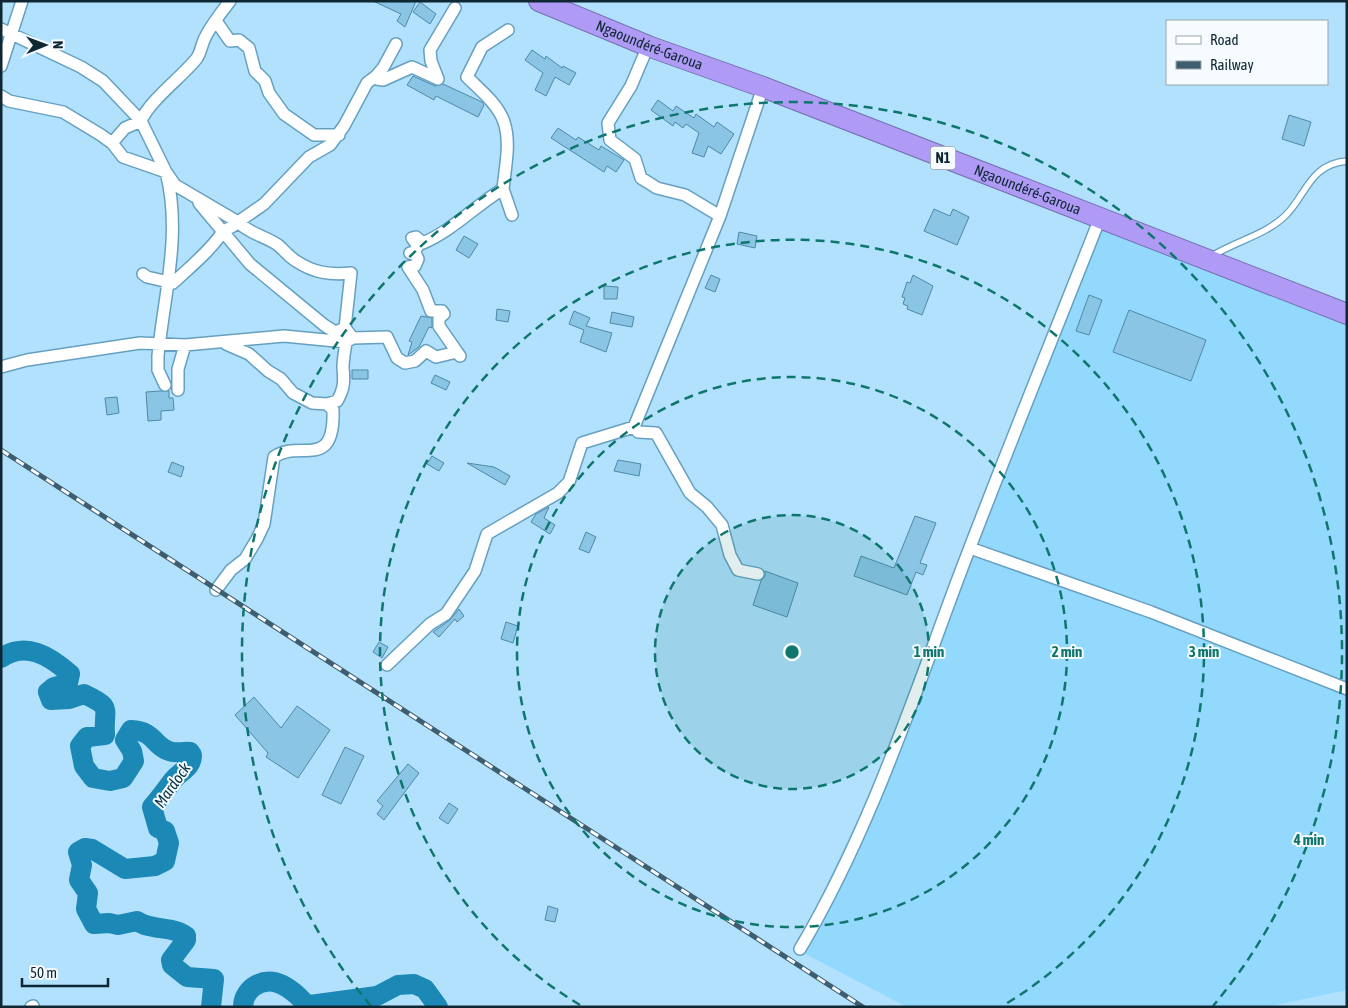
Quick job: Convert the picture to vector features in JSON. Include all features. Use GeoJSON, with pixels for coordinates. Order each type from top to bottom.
{"type":"FeatureCollection","features":[{"type":"Feature","properties":{"kind":"highway","name":"Ngaoundéré-Garoua"},"geometry":{"type":"LineString","coordinates":[[539,1],[648,46],[763,87],[1347,314]]}},
{"type":"Feature","properties":{"kind":"street"},"geometry":{"type":"LineString","coordinates":[[1,66],[6,31],[22,1]]}},
{"type":"Feature","properties":{"kind":"street"},"geometry":{"type":"LineString","coordinates":[[112,143],[125,128],[141,121],[144,115],[171,87],[179,74],[195,60],[216,21],[230,1]]}},
{"type":"Feature","properties":{"kind":"street"},"geometry":{"type":"LineString","coordinates":[[376,76],[377,79],[383,80],[412,68],[438,79],[431,61],[430,50],[436,36],[455,8]]}},
{"type":"Feature","properties":{"kind":"street"},"geometry":{"type":"LineString","coordinates":[[216,21],[230,41],[239,40],[249,48],[255,71],[265,81],[269,94],[284,114],[314,135],[339,135]]}},
{"type":"Feature","properties":{"kind":"street"},"geometry":{"type":"LineString","coordinates":[[508,30],[482,47],[466,77],[490,100],[504,122],[507,153],[503,189],[512,215]]}},
{"type":"Feature","properties":{"kind":"street"},"geometry":{"type":"LineString","coordinates":[[6,31],[81,67],[103,81],[141,121],[166,172],[175,185],[238,222],[246,231],[277,244],[294,260],[314,271],[326,275],[351,273],[345,328],[349,340],[343,368],[345,381],[342,394],[337,401],[326,404],[312,403],[294,393],[281,378],[268,371],[249,354],[222,343]]}},
{"type":"Feature","properties":{"kind":"street"},"geometry":{"type":"LineString","coordinates":[[143,274],[173,283],[193,267],[204,252],[220,238],[223,231],[264,204],[286,182],[296,167],[308,157],[330,145],[339,135],[368,83],[383,68],[396,44]]}},
{"type":"Feature","properties":{"kind":"street"},"geometry":{"type":"LineString","coordinates":[[648,46],[631,86],[608,123],[610,140],[635,159],[641,178],[658,188],[685,195],[720,216]]}},
{"type":"Feature","properties":{"kind":"street"},"geometry":{"type":"LineString","coordinates":[[634,427],[720,216],[763,87]]}},
{"type":"Feature","properties":{"kind":"street"},"geometry":{"type":"LineString","coordinates":[[1,96],[9,101],[63,112],[112,143],[123,157],[166,172]]}},
{"type":"Feature","properties":{"kind":"street"},"geometry":{"type":"LineString","coordinates":[[165,384],[158,370],[159,343],[168,283],[173,222],[171,192],[166,172]]}},
{"type":"Feature","properties":{"kind":"street"},"geometry":{"type":"LineString","coordinates":[[1,367],[108,348],[159,343],[185,345],[222,343],[284,336],[349,340],[387,337],[397,358],[405,364],[415,361],[426,351],[436,357],[458,354],[438,326],[439,318],[444,314],[442,311],[432,311],[423,290],[408,267],[415,266],[418,259],[416,255],[410,253],[414,252],[418,246],[412,238],[416,237],[423,243],[444,234],[489,197],[503,189]]}},
{"type":"Feature","properties":{"kind":"street"},"geometry":{"type":"LineString","coordinates":[[195,197],[250,264],[324,325],[335,332],[345,328]]}},
{"type":"Feature","properties":{"kind":"street"},"geometry":{"type":"LineString","coordinates":[[800,950],[826,906],[893,752],[970,548],[1100,218]]}},
{"type":"Feature","properties":{"kind":"street"},"geometry":{"type":"LineString","coordinates":[[178,390],[178,369],[185,345]]}},
{"type":"Feature","properties":{"kind":"street"},"geometry":{"type":"LineString","coordinates":[[216,590],[231,570],[245,559],[264,524],[274,457],[282,451],[313,451],[324,446],[331,433],[333,421],[333,410],[326,404]]}},
{"type":"Feature","properties":{"kind":"street"},"geometry":{"type":"LineString","coordinates":[[634,427],[638,432],[656,433],[690,493],[707,507],[722,525],[730,555],[738,570],[758,574]]}},
{"type":"Feature","properties":{"kind":"street"},"geometry":{"type":"LineString","coordinates":[[387,665],[430,624],[446,614],[475,571],[487,534],[558,493],[569,482],[582,443],[634,427]]}},
{"type":"Feature","properties":{"kind":"street"},"geometry":{"type":"LineString","coordinates":[[970,548],[1151,612],[1347,689]]}},
{"type":"Feature","properties":{"kind":"lane"},"geometry":{"type":"LineString","coordinates":[[1206,259],[1231,244],[1262,232],[1286,214],[1304,186],[1320,172],[1338,162],[1347,162]]}},
{"type":"Feature","properties":{"kind":"shaded area"},"geometry":{"type":"Polygon","coordinates":[[[1100,218],[1347,314],[1347,990],[1266,1007],[907,1007],[796,949],[869,796],[937,632],[1100,218]]]}},
{"type":"Feature","properties":{"kind":"building"},"geometry":{"type":"Polygon","coordinates":[[[373,1],[416,1],[405,27],[397,21],[401,14],[373,1]]]}},
{"type":"Feature","properties":{"kind":"building"},"geometry":{"type":"Polygon","coordinates":[[[420,2],[436,14],[430,24],[413,12],[420,2]]]}},
{"type":"Feature","properties":{"kind":"building"},"geometry":{"type":"Polygon","coordinates":[[[532,50],[545,59],[546,56],[562,68],[563,66],[576,73],[569,85],[555,77],[546,96],[535,90],[543,73],[525,60],[532,50]]]}},
{"type":"Feature","properties":{"kind":"building"},"geometry":{"type":"Polygon","coordinates":[[[413,76],[435,86],[443,84],[482,102],[484,105],[478,117],[436,96],[434,100],[407,85],[413,76]]]}},
{"type":"Feature","properties":{"kind":"building"},"geometry":{"type":"Polygon","coordinates":[[[658,100],[673,111],[676,106],[694,118],[696,114],[714,127],[717,122],[734,134],[721,154],[708,146],[704,157],[692,153],[699,133],[686,124],[683,128],[675,122],[673,126],[651,110],[658,100]]]}},
{"type":"Feature","properties":{"kind":"building"},"geometry":{"type":"Polygon","coordinates":[[[1289,115],[1311,122],[1304,146],[1282,139],[1289,115]]]}},
{"type":"Feature","properties":{"kind":"building"},"geometry":{"type":"Polygon","coordinates":[[[558,128],[576,140],[578,137],[599,150],[601,146],[624,160],[616,172],[607,166],[604,172],[551,138],[558,128]]]}},
{"type":"Feature","properties":{"kind":"building"},"geometry":{"type":"Polygon","coordinates":[[[934,209],[950,216],[953,209],[969,217],[957,245],[924,231],[934,209]]]}},
{"type":"Feature","properties":{"kind":"building"},"geometry":{"type":"Polygon","coordinates":[[[739,232],[757,236],[755,248],[737,244],[739,232]]]}},
{"type":"Feature","properties":{"kind":"building"},"geometry":{"type":"Polygon","coordinates":[[[464,236],[478,244],[469,258],[456,250],[464,236]]]}},
{"type":"Feature","properties":{"kind":"building"},"geometry":{"type":"Polygon","coordinates":[[[711,275],[720,279],[715,292],[705,288],[711,275]]]}},
{"type":"Feature","properties":{"kind":"building"},"geometry":{"type":"Polygon","coordinates":[[[913,275],[933,286],[922,315],[907,309],[908,306],[903,304],[905,298],[902,297],[907,282],[910,283],[913,275]]]}},
{"type":"Feature","properties":{"kind":"building"},"geometry":{"type":"Polygon","coordinates":[[[604,286],[618,287],[617,299],[604,299],[604,286]]]}},
{"type":"Feature","properties":{"kind":"building"},"geometry":{"type":"Polygon","coordinates":[[[1089,295],[1102,300],[1089,335],[1076,331],[1089,295]]]}},
{"type":"Feature","properties":{"kind":"building"},"geometry":{"type":"Polygon","coordinates":[[[497,309],[510,311],[508,322],[496,320],[497,309]]]}},
{"type":"Feature","properties":{"kind":"building"},"geometry":{"type":"Polygon","coordinates":[[[1129,310],[1206,340],[1191,381],[1113,352],[1129,310]]]}},
{"type":"Feature","properties":{"kind":"building"},"geometry":{"type":"Polygon","coordinates":[[[574,311],[590,318],[586,326],[612,333],[606,352],[580,342],[584,330],[569,324],[574,311]]]}},
{"type":"Feature","properties":{"kind":"building"},"geometry":{"type":"Polygon","coordinates":[[[612,312],[634,317],[632,327],[610,323],[612,312]]]}},
{"type":"Feature","properties":{"kind":"building"},"geometry":{"type":"Polygon","coordinates":[[[421,316],[432,318],[432,328],[429,327],[419,347],[408,355],[412,342],[409,341],[421,316]]]}},
{"type":"Feature","properties":{"kind":"building"},"geometry":{"type":"Polygon","coordinates":[[[352,370],[368,370],[368,379],[352,379],[352,370]]]}},
{"type":"Feature","properties":{"kind":"building"},"geometry":{"type":"Polygon","coordinates":[[[435,375],[450,382],[446,390],[431,383],[435,375]]]}},
{"type":"Feature","properties":{"kind":"building"},"geometry":{"type":"Polygon","coordinates":[[[169,391],[169,398],[173,398],[174,410],[161,411],[161,420],[148,421],[146,392],[169,391]]]}},
{"type":"Feature","properties":{"kind":"building"},"geometry":{"type":"Polygon","coordinates":[[[117,397],[119,413],[107,415],[105,398],[117,397]]]}},
{"type":"Feature","properties":{"kind":"building"},"geometry":{"type":"Polygon","coordinates":[[[432,456],[444,463],[439,471],[427,464],[432,456]]]}},
{"type":"Feature","properties":{"kind":"building"},"geometry":{"type":"Polygon","coordinates":[[[618,460],[641,464],[639,476],[614,471],[618,460]]]}},
{"type":"Feature","properties":{"kind":"building"},"geometry":{"type":"Polygon","coordinates":[[[172,462],[184,467],[181,477],[168,472],[172,462]]]}},
{"type":"Feature","properties":{"kind":"building"},"geometry":{"type":"Polygon","coordinates":[[[467,463],[494,467],[510,476],[505,485],[467,463]]]}},
{"type":"Feature","properties":{"kind":"building"},"geometry":{"type":"Polygon","coordinates":[[[549,507],[544,518],[555,525],[550,534],[531,522],[536,514],[549,507]]]}},
{"type":"Feature","properties":{"kind":"building"},"geometry":{"type":"Polygon","coordinates":[[[915,516],[936,523],[920,563],[927,565],[923,575],[916,572],[907,595],[854,576],[861,556],[894,568],[915,516]]]}},
{"type":"Feature","properties":{"kind":"building"},"geometry":{"type":"Polygon","coordinates":[[[586,532],[596,537],[589,553],[579,549],[586,532]]]}},
{"type":"Feature","properties":{"kind":"building"},"geometry":{"type":"Polygon","coordinates":[[[765,571],[798,583],[787,617],[753,605],[761,581],[765,576],[765,571]]]}},
{"type":"Feature","properties":{"kind":"building"},"geometry":{"type":"Polygon","coordinates":[[[459,609],[464,616],[457,622],[455,619],[439,637],[433,632],[450,620],[459,609]]]}},
{"type":"Feature","properties":{"kind":"building"},"geometry":{"type":"Polygon","coordinates":[[[506,622],[518,626],[513,643],[501,639],[506,622]]]}},
{"type":"Feature","properties":{"kind":"building"},"geometry":{"type":"Polygon","coordinates":[[[379,642],[388,647],[382,658],[373,652],[379,642]]]}},
{"type":"Feature","properties":{"kind":"building"},"geometry":{"type":"Polygon","coordinates":[[[254,697],[281,728],[297,706],[330,730],[298,778],[266,757],[268,753],[235,715],[254,697]]]}},
{"type":"Feature","properties":{"kind":"building"},"geometry":{"type":"Polygon","coordinates":[[[345,747],[364,756],[341,804],[322,795],[345,747]]]}},
{"type":"Feature","properties":{"kind":"building"},"geometry":{"type":"Polygon","coordinates":[[[408,764],[419,773],[384,820],[377,814],[383,806],[377,801],[408,764]]]}},
{"type":"Feature","properties":{"kind":"building"},"geometry":{"type":"Polygon","coordinates":[[[449,803],[458,809],[448,824],[439,818],[449,803]]]}},
{"type":"Feature","properties":{"kind":"building"},"geometry":{"type":"Polygon","coordinates":[[[548,906],[558,909],[555,922],[545,920],[548,906]]]}},
{"type":"Feature","properties":{"kind":"waterway","name":"Mardock"},"geometry":{"type":"LineString","coordinates":[[1,658],[10,653],[20,651],[37,653],[54,662],[70,674],[68,683],[54,687],[48,692],[51,700],[69,699],[84,694],[100,702],[105,709],[105,735],[87,737],[80,746],[84,766],[93,778],[110,781],[123,778],[134,761],[132,751],[125,740],[131,730],[145,733],[164,749],[174,752],[190,752],[192,755],[188,766],[174,779],[152,807],[158,828],[165,831],[169,843],[165,861],[155,866],[125,869],[92,849],[85,848],[78,852],[82,865],[79,880],[88,893],[86,909],[94,924],[109,923],[118,925],[137,921],[149,926],[175,931],[186,936],[186,940],[171,960],[172,965],[187,977],[214,979],[211,1007]]}},
{"type":"Feature","properties":{"kind":"waterway","name":"Mardock"},"geometry":{"type":"LineString","coordinates":[[243,1007],[247,993],[253,987],[265,982],[276,982],[282,985],[310,1005],[377,996],[398,985],[414,984],[425,989],[438,1007]]}},
{"type":"Feature","properties":{"kind":"railway"},"geometry":{"type":"LineString","coordinates":[[1,450],[863,1007]]}}]}
